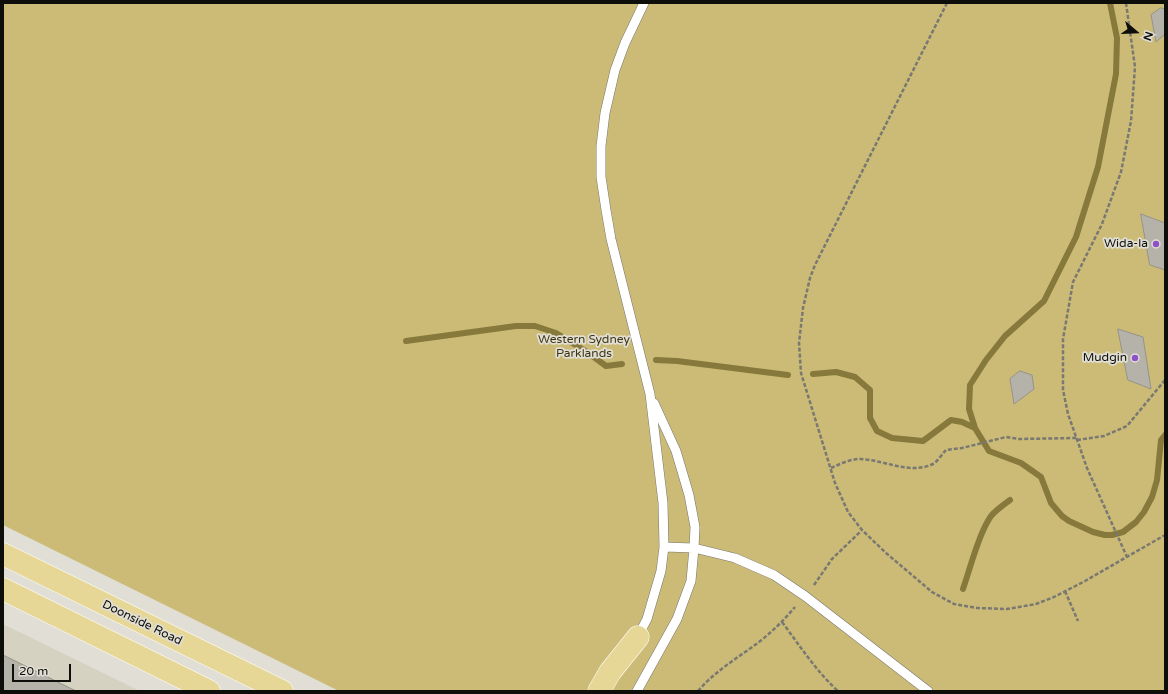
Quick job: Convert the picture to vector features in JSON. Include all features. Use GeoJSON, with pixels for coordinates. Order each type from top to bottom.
{"type":"FeatureCollection","features":[{"type":"Feature","properties":{"kind":"main road","name":"Doonside Road"},"geometry":{"type":"LineString","coordinates":[[3,554],[282,691]]}},
{"type":"Feature","properties":{"kind":"main road"},"geometry":{"type":"LineString","coordinates":[[3,589],[209,691]]}},
{"type":"Feature","properties":{"kind":"main road"},"geometry":{"type":"LineString","coordinates":[[606,688],[610,672],[638,637]]}},
{"type":"Feature","properties":{"kind":"lane"},"geometry":{"type":"LineString","coordinates":[[638,637],[647,618],[661,571],[664,547],[663,503],[650,394],[612,239],[602,177],[602,146],[604,114],[609,93],[625,43],[644,3]]}},
{"type":"Feature","properties":{"kind":"lane"},"geometry":{"type":"LineString","coordinates":[[637,691],[677,619],[691,581],[695,527],[689,495],[676,451],[650,394]]}},
{"type":"Feature","properties":{"kind":"lane"},"geometry":{"type":"LineString","coordinates":[[664,547],[694,548],[735,558],[774,575],[805,596],[928,691]]}},
{"type":"Feature","properties":{"kind":"path"},"geometry":{"type":"LineString","coordinates":[[946,3],[815,265],[805,294],[799,343],[801,373],[835,483],[848,512],[862,530],[897,563],[932,592],[954,604],[977,608],[1007,610],[1036,604],[1065,591],[1127,558],[1152,541],[1165,535]]}},
{"type":"Feature","properties":{"kind":"path"},"geometry":{"type":"LineString","coordinates":[[1126,3],[1135,67],[1132,121],[1119,180],[1102,224],[1073,282],[1063,339],[1063,390],[1068,414],[1087,468],[1127,558]]}},
{"type":"Feature","properties":{"kind":"path"},"geometry":{"type":"LineString","coordinates":[[831,468],[847,461],[859,459],[899,467],[918,468],[935,463],[946,450],[962,448],[1006,437],[1019,439],[1076,439],[1104,436],[1127,426],[1165,380]]}},
{"type":"Feature","properties":{"kind":"path"},"geometry":{"type":"LineString","coordinates":[[698,691],[726,666],[760,641],[782,622],[805,596],[832,559],[862,530]]}},
{"type":"Feature","properties":{"kind":"path"},"geometry":{"type":"LineString","coordinates":[[1065,591],[1078,621]]}},
{"type":"Feature","properties":{"kind":"path"},"geometry":{"type":"LineString","coordinates":[[782,622],[808,659],[838,691]]}},
{"type":"Feature","properties":{"kind":"shaded area"},"geometry":{"type":"Polygon","coordinates":[[[3,624],[140,691],[3,691],[3,624]]]}},
{"type":"Feature","properties":{"kind":"green space","name":"Western Sydney Parklands"},"geometry":{"type":"Polygon","coordinates":[[[3,3],[1165,3],[1165,691],[339,691],[3,525],[3,3]]]}},
{"type":"Feature","properties":{"kind":"building"},"geometry":{"type":"Polygon","coordinates":[[[1161,8],[1165,9],[1165,34],[1156,42],[1151,15],[1161,8]]]}},
{"type":"Feature","properties":{"kind":"building","name":"Wida-la"},"geometry":{"type":"Polygon","coordinates":[[[1141,214],[1165,223],[1165,270],[1150,265],[1141,214]]]}},
{"type":"Feature","properties":{"kind":"building","name":"Mudgin"},"geometry":{"type":"Polygon","coordinates":[[[1118,329],[1143,337],[1151,389],[1128,380],[1118,329]]]}},
{"type":"Feature","properties":{"kind":"building"},"geometry":{"type":"Polygon","coordinates":[[[1020,371],[1032,375],[1034,389],[1014,404],[1010,379],[1020,371]]]}},
{"type":"Feature","properties":{"kind":"building"},"geometry":{"type":"Polygon","coordinates":[[[3,655],[76,691],[3,691],[3,655]]]}},
{"type":"Feature","properties":{"kind":"waterway"},"geometry":{"type":"LineString","coordinates":[[1110,3],[1117,38],[1116,74],[1098,167],[1076,237],[1044,301],[1005,336],[986,360],[970,385],[969,409],[975,428],[989,451],[1021,463],[1041,477],[1051,503],[1062,516],[1069,521],[1093,532],[1105,535],[1123,532],[1136,522],[1144,512],[1152,497],[1157,480],[1161,440],[1165,435]]}},
{"type":"Feature","properties":{"kind":"waterway"},"geometry":{"type":"LineString","coordinates":[[406,341],[516,326],[535,326],[556,333],[587,352],[606,366],[622,364]]}},
{"type":"Feature","properties":{"kind":"waterway"},"geometry":{"type":"LineString","coordinates":[[656,360],[677,361],[788,375]]}},
{"type":"Feature","properties":{"kind":"waterway"},"geometry":{"type":"LineString","coordinates":[[813,374],[836,372],[855,377],[870,390],[870,418],[877,431],[892,438],[923,441],[951,420],[962,422],[975,428]]}},
{"type":"Feature","properties":{"kind":"waterway"},"geometry":{"type":"LineString","coordinates":[[963,589],[979,541],[987,523],[991,516],[1010,500]]}},
{"type":"Feature","properties":{"kind":"place","name":"Wida-la"},"geometry":{"type":"Point","coordinates":[1156,244]}},
{"type":"Feature","properties":{"kind":"place","name":"Mudgin"},"geometry":{"type":"Point","coordinates":[1135,358]}}]}
